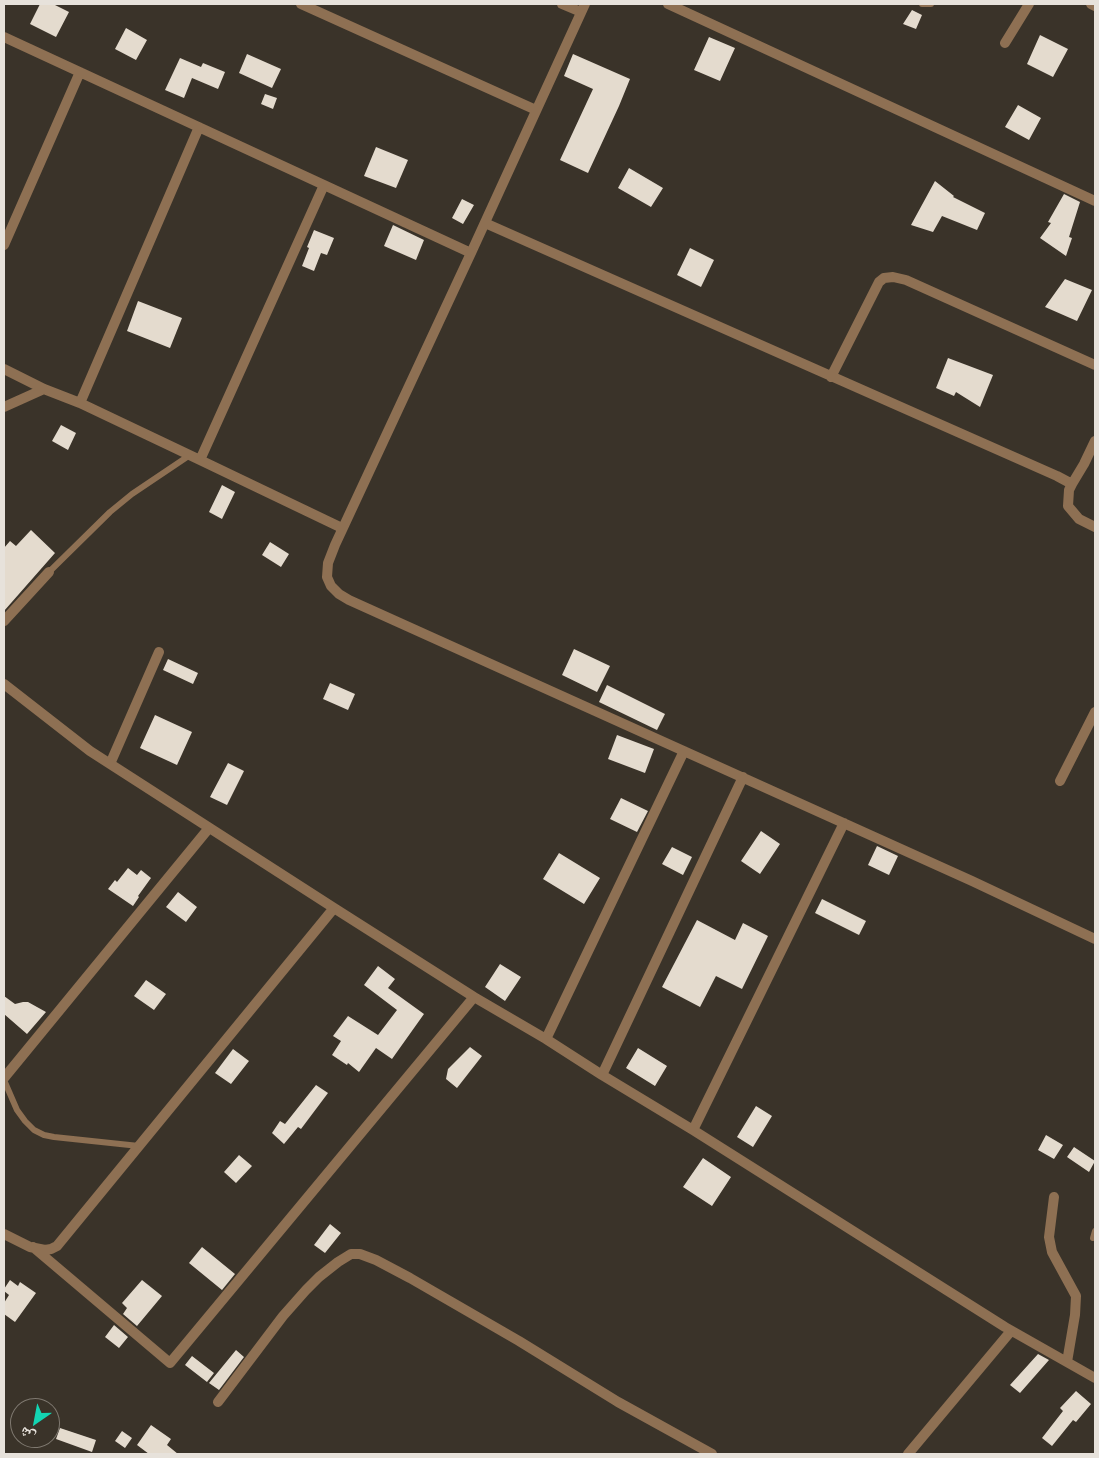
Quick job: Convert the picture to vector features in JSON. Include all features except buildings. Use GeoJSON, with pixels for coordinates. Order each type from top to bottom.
{"type":"FeatureCollection","features":[{"type":"Feature","properties":{"kind":"street"},"geometry":{"type":"LineString","coordinates":[[301,4],[536,110]]}},
{"type":"Feature","properties":{"kind":"street"},"geometry":{"type":"LineString","coordinates":[[562,4],[583,8],[342,528],[328,563],[327,577],[332,586],[339,594],[972,881],[1095,939]]}},
{"type":"Feature","properties":{"kind":"street"},"geometry":{"type":"LineString","coordinates":[[668,4],[1095,201]]}},
{"type":"Feature","properties":{"kind":"street"},"geometry":{"type":"LineString","coordinates":[[1006,43],[1029,4]]}},
{"type":"Feature","properties":{"kind":"street"},"geometry":{"type":"LineString","coordinates":[[1091,4],[1095,6]]}},
{"type":"Feature","properties":{"kind":"street"},"geometry":{"type":"LineString","coordinates":[[4,37],[471,253]]}},
{"type":"Feature","properties":{"kind":"street"},"geometry":{"type":"LineString","coordinates":[[4,245],[80,72]]}},
{"type":"Feature","properties":{"kind":"street"},"geometry":{"type":"LineString","coordinates":[[80,403],[199,127]]}},
{"type":"Feature","properties":{"kind":"street"},"geometry":{"type":"LineString","coordinates":[[200,460],[324,185]]}},
{"type":"Feature","properties":{"kind":"street"},"geometry":{"type":"LineString","coordinates":[[484,223],[1072,484]]}},
{"type":"Feature","properties":{"kind":"street"},"geometry":{"type":"LineString","coordinates":[[831,377],[879,282],[884,278],[893,277],[906,280],[1095,365]]}},
{"type":"Feature","properties":{"kind":"street"},"geometry":{"type":"LineString","coordinates":[[4,369],[44,389],[80,403],[342,528]]}},
{"type":"Feature","properties":{"kind":"street"},"geometry":{"type":"LineString","coordinates":[[4,407],[44,389]]}},
{"type":"Feature","properties":{"kind":"street"},"geometry":{"type":"LineString","coordinates":[[1095,441],[1069,490],[1068,506],[1079,520],[1095,527]]}},
{"type":"Feature","properties":{"kind":"street"},"geometry":{"type":"LineString","coordinates":[[4,621],[48,572]]}},
{"type":"Feature","properties":{"kind":"street"},"geometry":{"type":"LineString","coordinates":[[110,764],[159,652]]}},
{"type":"Feature","properties":{"kind":"street"},"geometry":{"type":"LineString","coordinates":[[4,684],[90,751],[334,908],[474,997],[546,1038],[1011,1331],[1095,1378]]}},
{"type":"Feature","properties":{"kind":"street"},"geometry":{"type":"LineString","coordinates":[[1060,781],[1095,712]]}},
{"type":"Feature","properties":{"kind":"street"},"geometry":{"type":"LineString","coordinates":[[546,1038],[684,750]]}},
{"type":"Feature","properties":{"kind":"street"},"geometry":{"type":"LineString","coordinates":[[602,1075],[743,777]]}},
{"type":"Feature","properties":{"kind":"street"},"geometry":{"type":"LineString","coordinates":[[693,1130],[844,823]]}},
{"type":"Feature","properties":{"kind":"street"},"geometry":{"type":"LineString","coordinates":[[4,1079],[209,828]]}},
{"type":"Feature","properties":{"kind":"street"},"geometry":{"type":"LineString","coordinates":[[4,1234],[32,1247],[46,1250],[57,1246],[334,908]]}},
{"type":"Feature","properties":{"kind":"street"},"geometry":{"type":"LineString","coordinates":[[32,1247],[170,1363],[474,997]]}},
{"type":"Feature","properties":{"kind":"street"},"geometry":{"type":"LineString","coordinates":[[1054,1197],[1049,1237],[1052,1252],[1076,1296],[1074,1323],[1067,1362]]}},
{"type":"Feature","properties":{"kind":"street"},"geometry":{"type":"LineString","coordinates":[[218,1402],[283,1316],[306,1290],[338,1262],[352,1254],[360,1254],[376,1260],[410,1278],[618,1402],[712,1454]]}},
{"type":"Feature","properties":{"kind":"street"},"geometry":{"type":"LineString","coordinates":[[908,1454],[1011,1331]]}},
{"type":"Feature","properties":{"kind":"lane"},"geometry":{"type":"LineString","coordinates":[[922,4],[931,4]]}},
{"type":"Feature","properties":{"kind":"lane"},"geometry":{"type":"LineString","coordinates":[[48,572],[110,512],[132,494],[190,455]]}},
{"type":"Feature","properties":{"kind":"lane"},"geometry":{"type":"LineString","coordinates":[[4,1079],[17,1110],[34,1130],[44,1135],[139,1146]]}},
{"type":"Feature","properties":{"kind":"lane"},"geometry":{"type":"LineString","coordinates":[[1093,1238],[1095,1231]]}}]}
